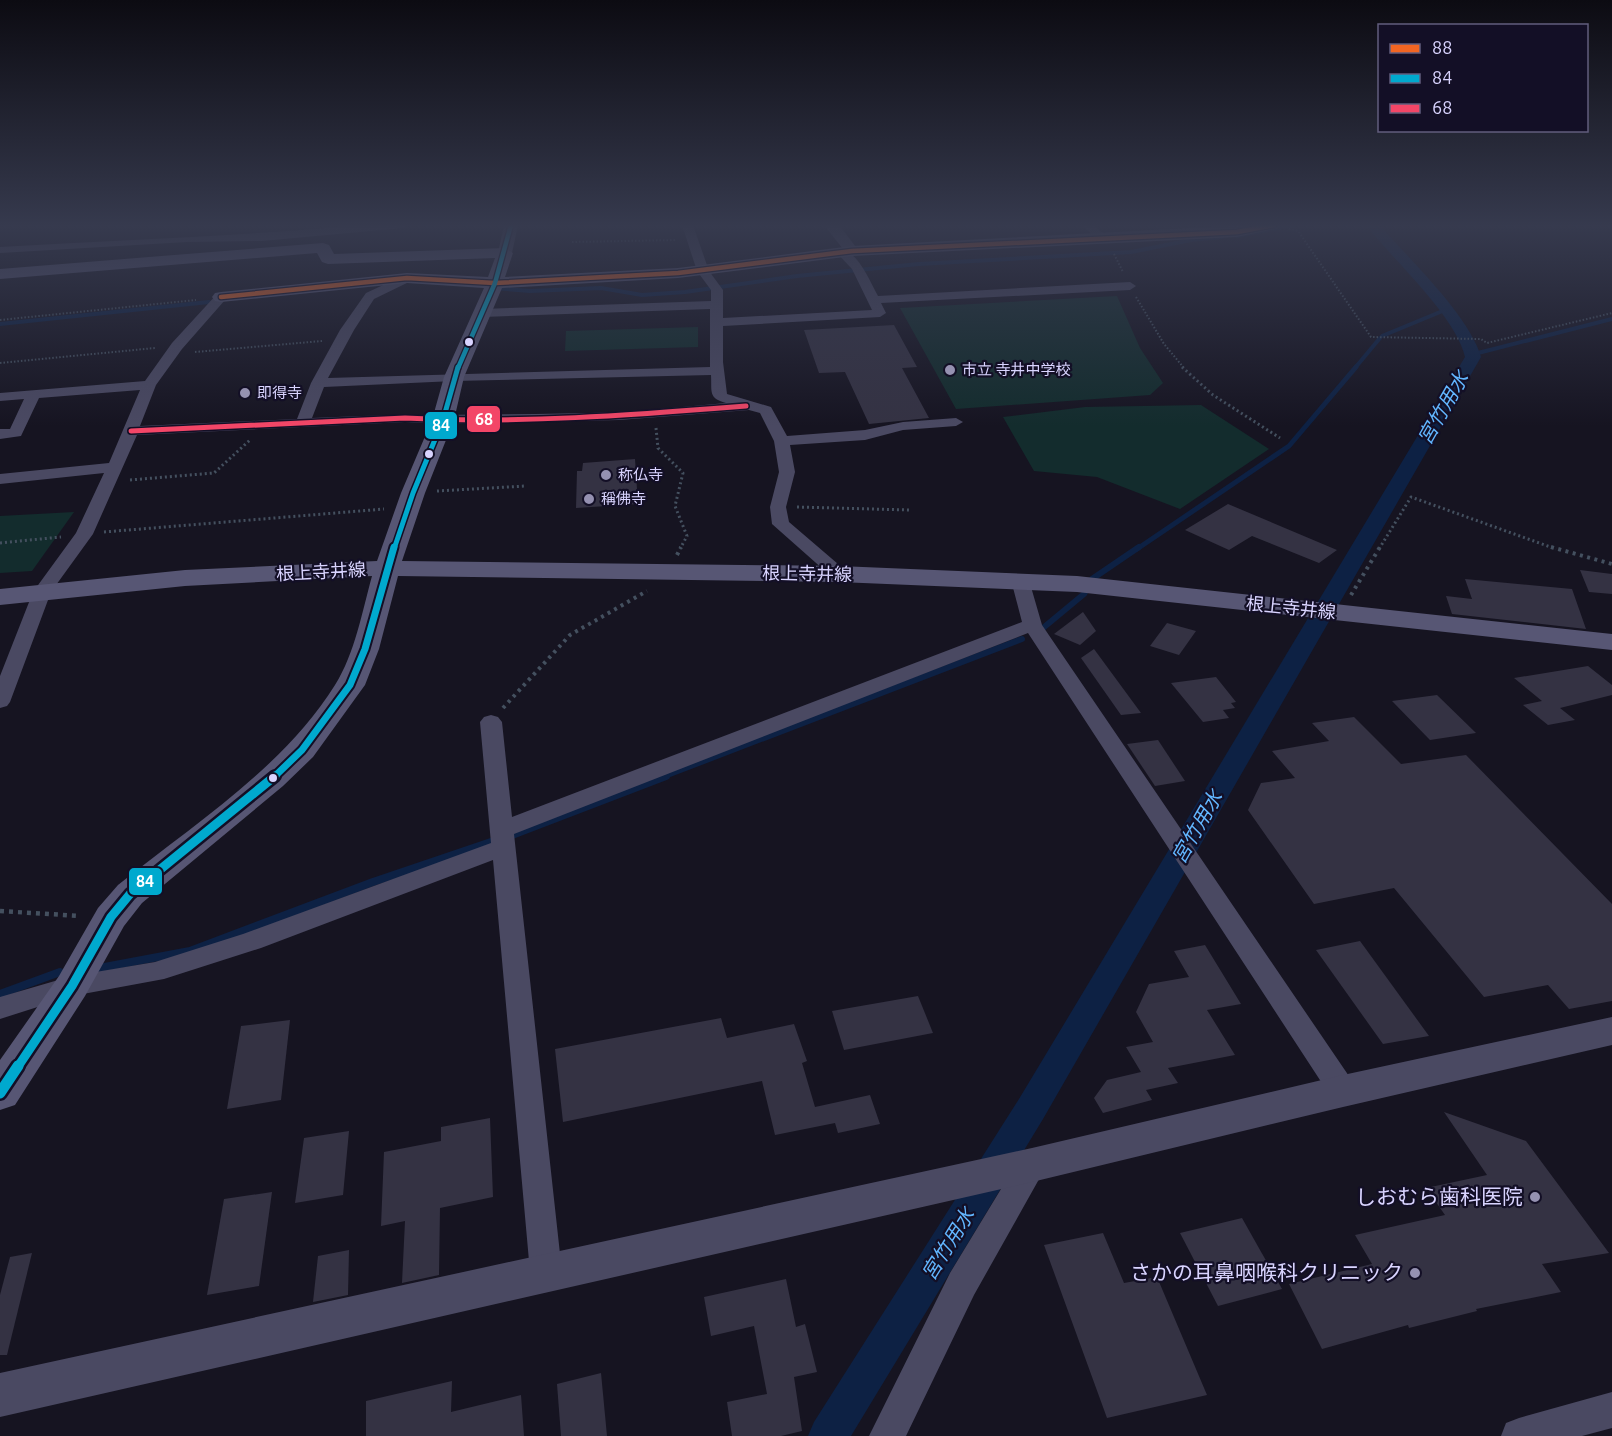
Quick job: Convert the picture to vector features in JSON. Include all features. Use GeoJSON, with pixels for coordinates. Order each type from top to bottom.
{"type":"FeatureCollection","features":[{"type":"Feature","properties":{"kind":"main road"},"geometry":{"type":"LineString","coordinates":[[221,297],[225,292]]}},
{"type":"Feature","properties":{"kind":"main road"},"geometry":{"type":"LineString","coordinates":[[221,297],[270,292]]}},
{"type":"Feature","properties":{"kind":"main road"},"geometry":{"type":"LineString","coordinates":[[0,1093],[72,986],[111,917],[130,894],[272,779],[308,743],[350,685],[365,649],[387,568],[410,500],[443,420],[454,377],[491,292]]}},
{"type":"Feature","properties":{"kind":"main road","name":"根上寺井線"},"geometry":{"type":"LineString","coordinates":[[0,597],[185,578],[387,568],[839,574],[1020,580],[1088,585],[1612,642]]}},
{"type":"Feature","properties":{"kind":"street"},"geometry":{"type":"LineString","coordinates":[[303,423],[318,383],[342,339],[370,296],[378,292]]}},
{"type":"Feature","properties":{"kind":"street"},"geometry":{"type":"LineString","coordinates":[[715,292],[717,371],[720,397],[766,410],[782,441],[786,472],[778,507],[781,524],[839,574]]}},
{"type":"Feature","properties":{"kind":"street"},"geometry":{"type":"LineString","coordinates":[[717,322],[880,313],[870,292]]}},
{"type":"Feature","properties":{"kind":"street"},"geometry":{"type":"LineString","coordinates":[[875,300],[1020,292]]}},
{"type":"Feature","properties":{"kind":"street"},"geometry":{"type":"LineString","coordinates":[[0,702],[42,592],[84,534],[131,431],[149,385],[174,350],[221,297]]}},
{"type":"Feature","properties":{"kind":"street"},"geometry":{"type":"LineString","coordinates":[[482,313],[717,305]]}},
{"type":"Feature","properties":{"kind":"street"},"geometry":{"type":"LineString","coordinates":[[318,383],[454,377],[717,371]]}},
{"type":"Feature","properties":{"kind":"street"},"geometry":{"type":"LineString","coordinates":[[0,398],[149,385]]}},
{"type":"Feature","properties":{"kind":"street"},"geometry":{"type":"LineString","coordinates":[[0,434],[16,433],[33,395]]}},
{"type":"Feature","properties":{"kind":"street"},"geometry":{"type":"LineString","coordinates":[[131,431],[405,418],[443,420],[654,414],[746,406]]}},
{"type":"Feature","properties":{"kind":"street"},"geometry":{"type":"LineString","coordinates":[[782,441],[865,435],[903,426],[956,422]]}},
{"type":"Feature","properties":{"kind":"street"},"geometry":{"type":"LineString","coordinates":[[0,479],[111,474]]}},
{"type":"Feature","properties":{"kind":"street"},"geometry":{"type":"LineString","coordinates":[[1020,580],[1032,625],[1344,1090]]}},
{"type":"Feature","properties":{"kind":"street"},"geometry":{"type":"LineString","coordinates":[[0,1008],[72,986],[155,972],[252,941],[1032,625]]}},
{"type":"Feature","properties":{"kind":"street"},"geometry":{"type":"LineString","coordinates":[[490,722],[546,1272]]}},
{"type":"Feature","properties":{"kind":"street"},"geometry":{"type":"LineString","coordinates":[[0,1395],[945,1185],[1344,1090],[1612,1032]]}},
{"type":"Feature","properties":{"kind":"street"},"geometry":{"type":"LineString","coordinates":[[887,1436],[1018,1167]]}},
{"type":"Feature","properties":{"kind":"street"},"geometry":{"type":"LineString","coordinates":[[1519,1436],[1612,1410]]}},
{"type":"Feature","properties":{"kind":"path"},"geometry":{"type":"LineString","coordinates":[[1133,292],[1157,335],[1174,359],[1206,392],[1247,420],[1280,438]]}},
{"type":"Feature","properties":{"kind":"path"},"geometry":{"type":"LineString","coordinates":[[1340,292],[1371,337],[1477,339],[1487,343],[1612,313]]}},
{"type":"Feature","properties":{"kind":"path"},"geometry":{"type":"LineString","coordinates":[[0,320],[221,297]]}},
{"type":"Feature","properties":{"kind":"path"},"geometry":{"type":"LineString","coordinates":[[0,363],[342,339]]}},
{"type":"Feature","properties":{"kind":"path"},"geometry":{"type":"LineString","coordinates":[[490,722],[570,634],[663,582],[669,571],[687,536],[675,506],[683,473],[658,448],[654,414]]}},
{"type":"Feature","properties":{"kind":"path"},"geometry":{"type":"LineString","coordinates":[[111,474],[214,473],[266,425]]}},
{"type":"Feature","properties":{"kind":"path"},"geometry":{"type":"LineString","coordinates":[[0,543],[526,486]]}},
{"type":"Feature","properties":{"kind":"path"},"geometry":{"type":"LineString","coordinates":[[1339,613],[1411,497],[1540,544],[1612,564]]}},
{"type":"Feature","properties":{"kind":"path"},"geometry":{"type":"LineString","coordinates":[[778,507],[909,510]]}},
{"type":"Feature","properties":{"kind":"path"},"geometry":{"type":"LineString","coordinates":[[0,911],[111,917]]}},
{"type":"Feature","properties":{"kind":"green space"},"geometry":{"type":"Polygon","coordinates":[[[1117,296],[1140,348],[1163,383],[1150,395],[956,409],[900,308],[1117,296]]]}},
{"type":"Feature","properties":{"kind":"green space"},"geometry":{"type":"Polygon","coordinates":[[[698,327],[698,347],[565,351],[566,331],[698,327]]]}},
{"type":"Feature","properties":{"kind":"green space"},"geometry":{"type":"Polygon","coordinates":[[[1201,405],[1269,449],[1180,509],[1097,477],[1034,471],[1003,417],[1085,407],[1201,405]]]}},
{"type":"Feature","properties":{"kind":"green space"},"geometry":{"type":"Polygon","coordinates":[[[74,512],[32,571],[0,573],[0,516],[74,512]]]}},
{"type":"Feature","properties":{"kind":"building"},"geometry":{"type":"Polygon","coordinates":[[[894,325],[917,367],[902,368],[929,418],[869,424],[845,372],[819,373],[804,330],[894,325]]]}},
{"type":"Feature","properties":{"kind":"building"},"geometry":{"type":"Polygon","coordinates":[[[635,459],[638,504],[576,508],[577,471],[582,471],[583,463],[635,459]]]}},
{"type":"Feature","properties":{"kind":"building"},"geometry":{"type":"Polygon","coordinates":[[[1228,504],[1337,550],[1319,563],[1252,536],[1229,550],[1185,530],[1228,504]]]}},
{"type":"Feature","properties":{"kind":"building"},"geometry":{"type":"Polygon","coordinates":[[[1580,570],[1612,574],[1612,594],[1589,592],[1580,570]]]}},
{"type":"Feature","properties":{"kind":"building"},"geometry":{"type":"Polygon","coordinates":[[[1465,579],[1572,589],[1586,629],[1452,614],[1446,596],[1472,599],[1465,579]]]}},
{"type":"Feature","properties":{"kind":"building"},"geometry":{"type":"Polygon","coordinates":[[[1083,612],[1096,631],[1080,645],[1054,634],[1083,612]]]}},
{"type":"Feature","properties":{"kind":"building"},"geometry":{"type":"Polygon","coordinates":[[[1167,623],[1196,631],[1179,655],[1150,646],[1167,623]]]}},
{"type":"Feature","properties":{"kind":"building"},"geometry":{"type":"Polygon","coordinates":[[[1094,649],[1141,713],[1121,715],[1081,658],[1094,649]]]}},
{"type":"Feature","properties":{"kind":"building"},"geometry":{"type":"Polygon","coordinates":[[[1588,666],[1612,685],[1612,695],[1560,708],[1575,720],[1548,725],[1523,705],[1542,701],[1514,678],[1588,666]]]}},
{"type":"Feature","properties":{"kind":"building"},"geometry":{"type":"Polygon","coordinates":[[[1216,677],[1236,702],[1231,703],[1235,708],[1223,710],[1229,718],[1203,722],[1171,683],[1216,677]]]}},
{"type":"Feature","properties":{"kind":"building"},"geometry":{"type":"Polygon","coordinates":[[[1437,695],[1476,733],[1430,740],[1392,701],[1437,695]]]}},
{"type":"Feature","properties":{"kind":"building"},"geometry":{"type":"Polygon","coordinates":[[[1354,717],[1401,764],[1466,755],[1612,904],[1612,1001],[1569,1009],[1548,985],[1484,997],[1394,888],[1314,904],[1248,810],[1261,783],[1295,778],[1272,751],[1329,741],[1312,723],[1354,717]]]}},
{"type":"Feature","properties":{"kind":"building"},"geometry":{"type":"Polygon","coordinates":[[[1158,740],[1185,781],[1155,786],[1127,744],[1158,740]]]}},
{"type":"Feature","properties":{"kind":"building"},"geometry":{"type":"Polygon","coordinates":[[[1360,941],[1429,1036],[1383,1044],[1316,950],[1360,941]]]}},
{"type":"Feature","properties":{"kind":"building"},"geometry":{"type":"Polygon","coordinates":[[[1205,945],[1241,1004],[1207,1010],[1235,1055],[1168,1068],[1178,1083],[1146,1090],[1152,1100],[1103,1113],[1094,1098],[1107,1080],[1141,1072],[1126,1047],[1153,1042],[1136,1012],[1149,984],[1189,977],[1174,951],[1205,945]]]}},
{"type":"Feature","properties":{"kind":"building"},"geometry":{"type":"Polygon","coordinates":[[[918,996],[933,1033],[844,1050],[832,1011],[918,996]]]}},
{"type":"Feature","properties":{"kind":"building"},"geometry":{"type":"Polygon","coordinates":[[[721,1018],[727,1038],[794,1024],[807,1061],[802,1063],[815,1107],[870,1095],[880,1124],[838,1133],[835,1123],[775,1135],[762,1081],[563,1122],[555,1049],[721,1018]]]}},
{"type":"Feature","properties":{"kind":"building"},"geometry":{"type":"Polygon","coordinates":[[[290,1020],[281,1100],[227,1109],[241,1026],[290,1020]]]}},
{"type":"Feature","properties":{"kind":"building"},"geometry":{"type":"Polygon","coordinates":[[[1444,1112],[1526,1141],[1609,1253],[1542,1264],[1561,1292],[1476,1309],[1477,1311],[1409,1328],[1408,1325],[1322,1349],[1289,1284],[1372,1264],[1355,1235],[1445,1215],[1426,1188],[1487,1175],[1444,1112]]]}},
{"type":"Feature","properties":{"kind":"building"},"geometry":{"type":"Polygon","coordinates":[[[490,1118],[493,1197],[440,1208],[439,1275],[402,1283],[405,1221],[381,1226],[384,1152],[441,1141],[441,1127],[490,1118]]]}},
{"type":"Feature","properties":{"kind":"building"},"geometry":{"type":"Polygon","coordinates":[[[349,1131],[343,1195],[295,1203],[304,1138],[349,1131]]]}},
{"type":"Feature","properties":{"kind":"building"},"geometry":{"type":"Polygon","coordinates":[[[272,1192],[259,1286],[207,1295],[224,1199],[272,1192]]]}},
{"type":"Feature","properties":{"kind":"building"},"geometry":{"type":"Polygon","coordinates":[[[1242,1218],[1282,1289],[1218,1306],[1180,1233],[1242,1218]]]}},
{"type":"Feature","properties":{"kind":"building"},"geometry":{"type":"Polygon","coordinates":[[[1103,1233],[1124,1283],[1157,1277],[1207,1395],[1107,1418],[1044,1245],[1103,1233]]]}},
{"type":"Feature","properties":{"kind":"building"},"geometry":{"type":"Polygon","coordinates":[[[349,1250],[348,1295],[313,1302],[318,1256],[349,1250]]]}},
{"type":"Feature","properties":{"kind":"building"},"geometry":{"type":"Polygon","coordinates":[[[32,1253],[7,1355],[0,1355],[0,1295],[10,1257],[32,1253]]]}},
{"type":"Feature","properties":{"kind":"building"},"geometry":{"type":"Polygon","coordinates":[[[786,1279],[796,1327],[805,1324],[817,1372],[794,1377],[802,1431],[781,1436],[732,1436],[727,1402],[767,1394],[754,1326],[711,1336],[704,1297],[786,1279]]]}},
{"type":"Feature","properties":{"kind":"building"},"geometry":{"type":"Polygon","coordinates":[[[601,1373],[607,1436],[561,1436],[557,1384],[601,1373]]]}},
{"type":"Feature","properties":{"kind":"building"},"geometry":{"type":"Polygon","coordinates":[[[452,1381],[451,1412],[521,1395],[524,1436],[366,1436],[366,1401],[452,1381]]]}},
{"type":"Feature","properties":{"kind":"waterway","name":"宮竹用水"},"geometry":{"type":"LineString","coordinates":[[625,292],[642,295],[685,292]]}},
{"type":"Feature","properties":{"kind":"waterway","name":"宮竹用水"},"geometry":{"type":"LineString","coordinates":[[828,1436],[1031,1109],[1473,357],[1471,347],[1461,331],[1430,292]]}},
{"type":"Feature","properties":{"kind":"waterway","name":"宮竹用水"},"geometry":{"type":"LineString","coordinates":[[0,324],[209,302]]}},
{"type":"Feature","properties":{"kind":"waterway"},"geometry":{"type":"LineString","coordinates":[[1382,336],[1445,310]]}},
{"type":"Feature","properties":{"kind":"waterway"},"geometry":{"type":"LineString","coordinates":[[1474,354],[1612,319]]}},
{"type":"Feature","properties":{"kind":"waterway"},"geometry":{"type":"LineString","coordinates":[[1355,368],[1380,338]]}},
{"type":"Feature","properties":{"kind":"waterway"},"geometry":{"type":"LineString","coordinates":[[1137,549],[1289,446],[1356,367]]}},
{"type":"Feature","properties":{"kind":"waterway"},"geometry":{"type":"LineString","coordinates":[[1043,628],[1084,594],[1092,579],[1139,547]]}},
{"type":"Feature","properties":{"kind":"waterway"},"geometry":{"type":"LineString","coordinates":[[662,777],[1022,639]]}},
{"type":"Feature","properties":{"kind":"waterway"},"geometry":{"type":"LineString","coordinates":[[512,835],[666,776]]}},
{"type":"Feature","properties":{"kind":"waterway"},"geometry":{"type":"LineString","coordinates":[[94,969],[190,951],[373,882],[494,841]]}},
{"type":"Feature","properties":{"kind":"waterway"},"geometry":{"type":"LineString","coordinates":[[0,994],[60,972]]}},
{"type":"Feature","properties":{"kind":"transit line","name":"88"},"geometry":{"type":"LineString","coordinates":[[221,297],[270,292]]}},
{"type":"Feature","properties":{"kind":"transit line","name":"84"},"geometry":{"type":"LineString","coordinates":[[0,1093],[72,986],[111,917],[130,894],[272,779],[302,750],[350,685],[365,649],[387,568],[413,493],[443,420],[454,377],[491,292]]}},
{"type":"Feature","properties":{"kind":"transit line","name":"68"},"geometry":{"type":"LineString","coordinates":[[131,431],[405,418],[443,420],[619,416],[746,406]]}},
{"type":"Feature","properties":{"kind":"place","name":"市立 寺井中学校"},"geometry":{"type":"Point","coordinates":[950,370]}},
{"type":"Feature","properties":{"kind":"place","name":"即得寺"},"geometry":{"type":"Point","coordinates":[245,393]}},
{"type":"Feature","properties":{"kind":"place","name":"称仏寺"},"geometry":{"type":"Point","coordinates":[606,475]}},
{"type":"Feature","properties":{"kind":"place","name":"稱佛寺"},"geometry":{"type":"Point","coordinates":[589,499]}},
{"type":"Feature","properties":{"kind":"place","name":"しおむら歯科医院"},"geometry":{"type":"Point","coordinates":[1535,1197]}},
{"type":"Feature","properties":{"kind":"place","name":"さかの耳鼻咽喉科クリニック"},"geometry":{"type":"Point","coordinates":[1415,1273]}}]}
